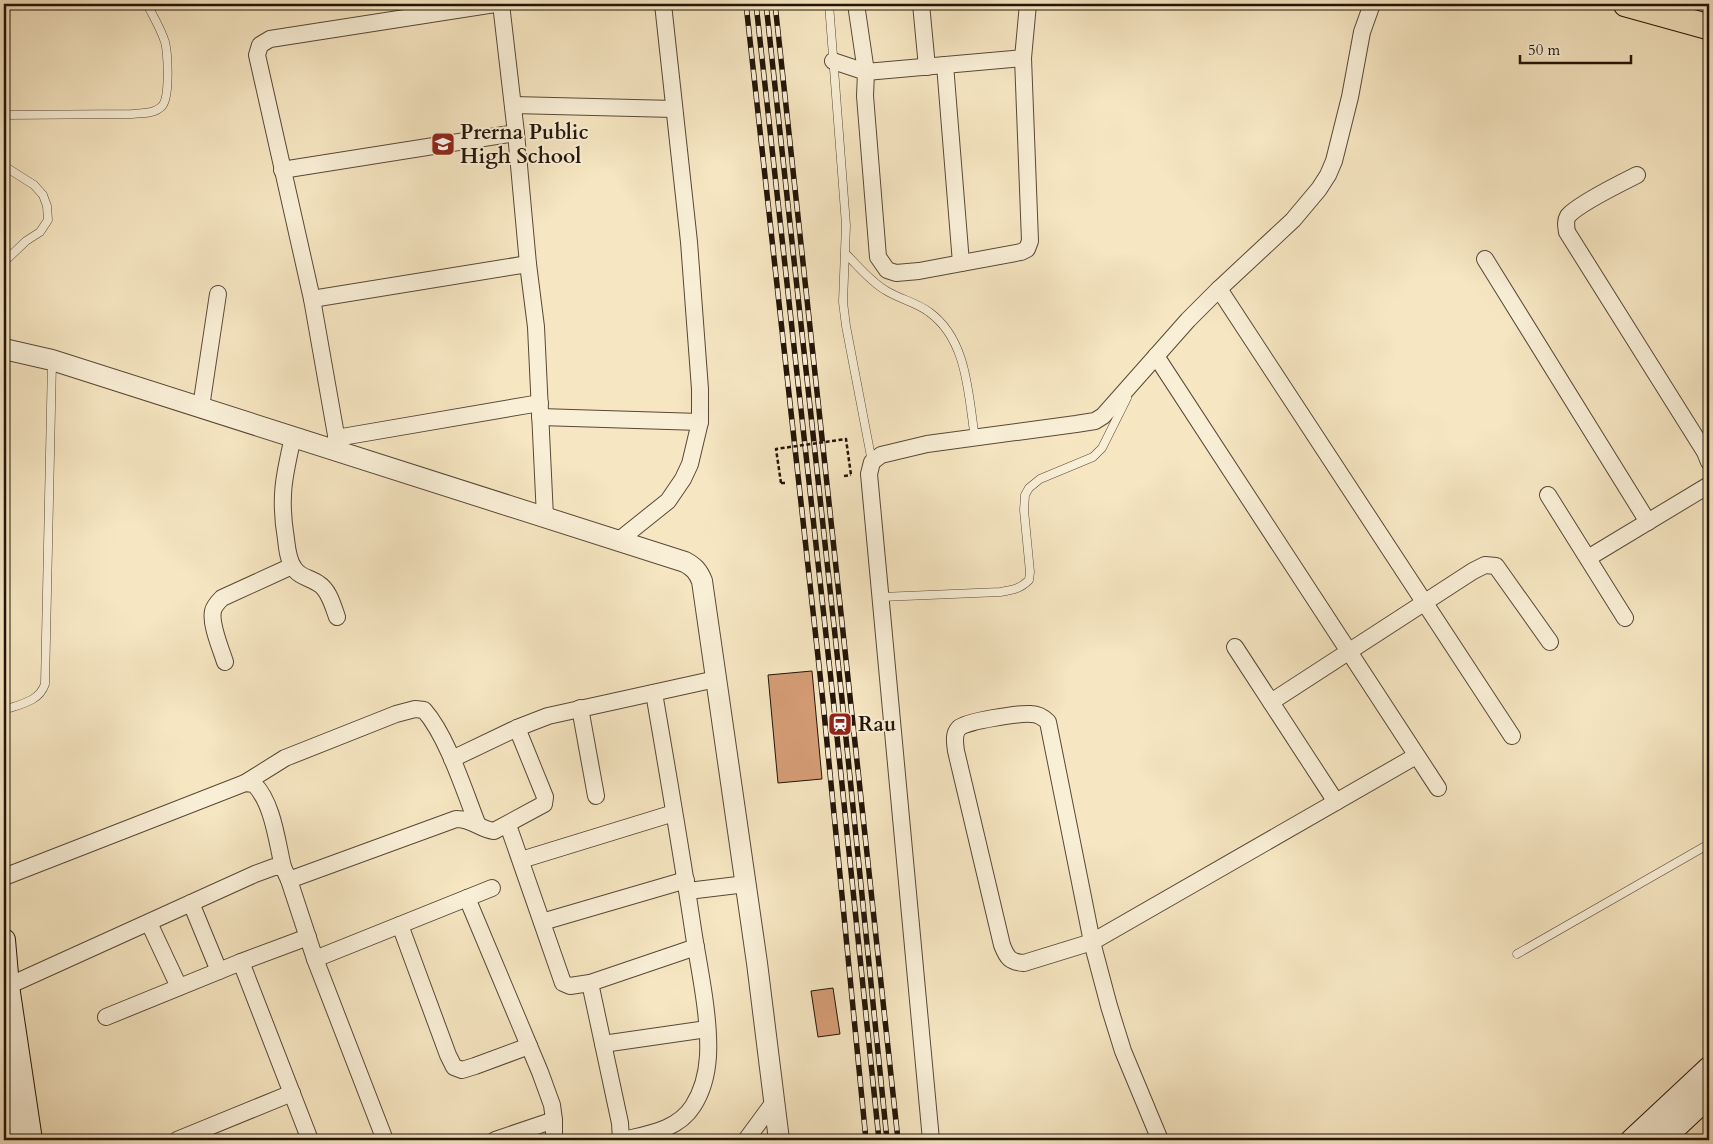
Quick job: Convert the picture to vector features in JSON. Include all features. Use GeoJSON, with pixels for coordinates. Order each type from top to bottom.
{"type":"FeatureCollection","features":[{"type":"Feature","properties":{"kind":"main road"},"geometry":{"type":"LineString","coordinates":[[1626,4],[1709,27]]}},
{"type":"Feature","properties":{"kind":"main road"},"geometry":{"type":"LineString","coordinates":[[4,940],[8,986],[31,1140]]}},
{"type":"Feature","properties":{"kind":"main road"},"geometry":{"type":"LineString","coordinates":[[1632,1140],[1709,1068]]}},
{"type":"Feature","properties":{"kind":"main road"},"geometry":{"type":"LineString","coordinates":[[4,1072],[12,1140]]}},
{"type":"Feature","properties":{"kind":"main road"},"geometry":{"type":"LineString","coordinates":[[1662,1140],[1709,1096]]}},
{"type":"Feature","properties":{"kind":"street"},"geometry":{"type":"LineString","coordinates":[[337,445],[312,299],[257,55],[260,45],[270,39],[495,4]]}},
{"type":"Feature","properties":{"kind":"street"},"geometry":{"type":"LineString","coordinates":[[501,4],[536,327],[545,517]]}},
{"type":"Feature","properties":{"kind":"street"},"geometry":{"type":"LineString","coordinates":[[618,541],[668,501],[673,494],[690,464],[700,422],[700,389],[688,242],[663,4]]}},
{"type":"Feature","properties":{"kind":"street"},"geometry":{"type":"LineString","coordinates":[[856,4],[866,72],[865,96],[878,257],[887,270],[896,272],[919,271],[1021,252],[1027,249],[1030,241],[1023,58],[1028,4]]}},
{"type":"Feature","properties":{"kind":"street"},"geometry":{"type":"LineString","coordinates":[[921,4],[927,67]]}},
{"type":"Feature","properties":{"kind":"street"},"geometry":{"type":"LineString","coordinates":[[931,1140],[870,474],[872,462],[881,455],[927,444],[1095,421],[1103,416],[1219,288],[1293,220],[1319,189],[1334,161],[1350,97],[1362,32],[1372,4]]}},
{"type":"Feature","properties":{"kind":"street"},"geometry":{"type":"LineString","coordinates":[[833,61],[866,72],[1023,58]]}},
{"type":"Feature","properties":{"kind":"street"},"geometry":{"type":"LineString","coordinates":[[945,65],[961,263]]}},
{"type":"Feature","properties":{"kind":"street"},"geometry":{"type":"LineString","coordinates":[[512,105],[674,109]]}},
{"type":"Feature","properties":{"kind":"street"},"geometry":{"type":"LineString","coordinates":[[282,170],[516,133]]}},
{"type":"Feature","properties":{"kind":"street"},"geometry":{"type":"LineString","coordinates":[[1637,175],[1579,208],[1568,217],[1566,224],[1567,232],[1705,452],[1709,462]]}},
{"type":"Feature","properties":{"kind":"street"},"geometry":{"type":"LineString","coordinates":[[1485,259],[1648,522]]}},
{"type":"Feature","properties":{"kind":"street"},"geometry":{"type":"LineString","coordinates":[[312,299],[528,264]]}},
{"type":"Feature","properties":{"kind":"street"},"geometry":{"type":"LineString","coordinates":[[1219,288],[1512,736]]}},
{"type":"Feature","properties":{"kind":"street"},"geometry":{"type":"LineString","coordinates":[[201,407],[218,294]]}},
{"type":"Feature","properties":{"kind":"street"},"geometry":{"type":"LineString","coordinates":[[4,350],[52,360],[293,437],[337,445],[545,517],[685,562],[694,568],[702,581],[746,884],[779,1140]]}},
{"type":"Feature","properties":{"kind":"street"},"geometry":{"type":"LineString","coordinates":[[1156,356],[1438,788]]}},
{"type":"Feature","properties":{"kind":"street"},"geometry":{"type":"LineString","coordinates":[[337,445],[540,410],[700,422]]}},
{"type":"Feature","properties":{"kind":"street"},"geometry":{"type":"LineString","coordinates":[[293,437],[282,492],[283,519],[288,552],[292,566],[297,573],[325,589],[337,617]]}},
{"type":"Feature","properties":{"kind":"street"},"geometry":{"type":"LineString","coordinates":[[1588,558],[1709,485]]}},
{"type":"Feature","properties":{"kind":"street"},"geometry":{"type":"LineString","coordinates":[[1548,495],[1625,618]]}},
{"type":"Feature","properties":{"kind":"street"},"geometry":{"type":"LineString","coordinates":[[1271,702],[1485,565],[1496,566],[1550,642]]}},
{"type":"Feature","properties":{"kind":"street"},"geometry":{"type":"LineString","coordinates":[[225,662],[214,626],[212,612],[216,604],[222,598],[292,566]]}},
{"type":"Feature","properties":{"kind":"street"},"geometry":{"type":"LineString","coordinates":[[1235,647],[1336,802]]}},
{"type":"Feature","properties":{"kind":"street"},"geometry":{"type":"LineString","coordinates":[[452,760],[517,728],[548,716],[716,679]]}},
{"type":"Feature","properties":{"kind":"street"},"geometry":{"type":"LineString","coordinates":[[590,983],[622,1140],[665,1129],[682,1118],[692,1108],[701,1091],[708,1056],[707,1029],[687,886],[654,693]]}},
{"type":"Feature","properties":{"kind":"street"},"geometry":{"type":"LineString","coordinates":[[580,708],[596,796]]}},
{"type":"Feature","properties":{"kind":"street"},"geometry":{"type":"LineString","coordinates":[[4,876],[245,783],[285,758],[396,714],[414,709],[424,710],[432,719],[452,760],[477,823]]}},
{"type":"Feature","properties":{"kind":"street"},"geometry":{"type":"LineString","coordinates":[[1160,1140],[1123,1052],[1109,1006],[1092,942],[1048,722],[1041,716],[1030,713],[967,723],[958,729],[954,739],[956,751],[1002,945],[1006,957],[1013,962],[1024,963],[1092,942],[1416,756]]}},
{"type":"Feature","properties":{"kind":"street"},"geometry":{"type":"LineString","coordinates":[[8,986],[274,867],[286,874],[456,819],[466,819],[477,823],[486,830],[494,831],[508,825],[544,804],[545,797],[517,728]]}},
{"type":"Feature","properties":{"kind":"street"},"geometry":{"type":"LineString","coordinates":[[245,783],[254,784],[261,790],[271,816],[286,874],[315,958],[386,1140]]}},
{"type":"Feature","properties":{"kind":"street"},"geometry":{"type":"LineString","coordinates":[[521,860],[674,813]]}},
{"type":"Feature","properties":{"kind":"street"},"geometry":{"type":"LineString","coordinates":[[508,825],[564,983],[570,986],[590,983],[696,948]]}},
{"type":"Feature","properties":{"kind":"street"},"geometry":{"type":"LineString","coordinates":[[542,922],[687,886],[746,884]]}},
{"type":"Feature","properties":{"kind":"street"},"geometry":{"type":"LineString","coordinates":[[315,958],[492,888]]}},
{"type":"Feature","properties":{"kind":"street"},"geometry":{"type":"LineString","coordinates":[[467,898],[552,1105],[554,1140]]}},
{"type":"Feature","properties":{"kind":"street"},"geometry":{"type":"LineString","coordinates":[[192,903],[219,971]]}},
{"type":"Feature","properties":{"kind":"street"},"geometry":{"type":"LineString","coordinates":[[149,923],[179,987]]}},
{"type":"Feature","properties":{"kind":"street"},"geometry":{"type":"LineString","coordinates":[[400,925],[454,1067],[462,1070],[529,1046]]}},
{"type":"Feature","properties":{"kind":"street"},"geometry":{"type":"LineString","coordinates":[[106,1017],[308,937]]}},
{"type":"Feature","properties":{"kind":"street"},"geometry":{"type":"LineString","coordinates":[[241,962],[310,1140]]}},
{"type":"Feature","properties":{"kind":"street"},"geometry":{"type":"LineString","coordinates":[[603,1044],[707,1029]]}},
{"type":"Feature","properties":{"kind":"street"},"geometry":{"type":"LineString","coordinates":[[180,1140],[292,1093]]}},
{"type":"Feature","properties":{"kind":"street"},"geometry":{"type":"LineString","coordinates":[[746,1140],[774,1102]]}},
{"type":"Feature","properties":{"kind":"street"},"geometry":{"type":"LineString","coordinates":[[495,1140],[554,1120]]}},
{"type":"Feature","properties":{"kind":"lane"},"geometry":{"type":"LineString","coordinates":[[4,115],[132,114],[151,112],[162,106],[166,96],[168,58],[165,42],[147,4]]}},
{"type":"Feature","properties":{"kind":"lane"},"geometry":{"type":"LineString","coordinates":[[829,4],[846,225],[843,302],[872,462]]}},
{"type":"Feature","properties":{"kind":"lane"},"geometry":{"type":"LineString","coordinates":[[4,166],[34,185],[43,195],[48,206],[48,220],[40,232],[26,241],[4,262]]}},
{"type":"Feature","properties":{"kind":"lane"},"geometry":{"type":"LineString","coordinates":[[846,254],[885,291],[929,312],[948,332],[963,364],[975,438]]}},
{"type":"Feature","properties":{"kind":"lane"},"geometry":{"type":"LineString","coordinates":[[4,710],[42,694],[45,684],[52,360]]}},
{"type":"Feature","properties":{"kind":"lane"},"geometry":{"type":"LineString","coordinates":[[881,597],[1000,592],[1022,587],[1029,580],[1030,572],[1024,510],[1025,495],[1029,488],[1040,479],[1093,457],[1102,448],[1136,380]]}},
{"type":"Feature","properties":{"kind":"lane"},"geometry":{"type":"LineString","coordinates":[[1517,954],[1709,844]]}},
{"type":"Feature","properties":{"kind":"path"},"geometry":{"type":"LineString","coordinates":[[786,483],[780,483],[776,449],[846,440],[851,475],[844,476]]}},
{"type":"Feature","properties":{"kind":"building"},"geometry":{"type":"Polygon","coordinates":[[[812,671],[822,779],[778,783],[768,675],[812,671]]]}},
{"type":"Feature","properties":{"kind":"building"},"geometry":{"type":"Polygon","coordinates":[[[833,988],[840,1034],[818,1037],[811,991],[833,988]]]}},
{"type":"Feature","properties":{"kind":"railway"},"geometry":{"type":"LineString","coordinates":[[746,4],[823,702],[866,1140]]}},
{"type":"Feature","properties":{"kind":"railway"},"geometry":{"type":"LineString","coordinates":[[756,4],[833,698],[879,1140]]}},
{"type":"Feature","properties":{"kind":"railway"},"geometry":{"type":"LineString","coordinates":[[766,4],[842,699],[887,1140]]}},
{"type":"Feature","properties":{"kind":"railway"},"geometry":{"type":"LineString","coordinates":[[775,4],[898,1140]]}},
{"type":"Feature","properties":{"kind":"place","name":"Prerna Public High School"},"geometry":{"type":"Point","coordinates":[443,144]}},
{"type":"Feature","properties":{"kind":"place","name":"Rau"},"geometry":{"type":"Point","coordinates":[840,724]}}]}
